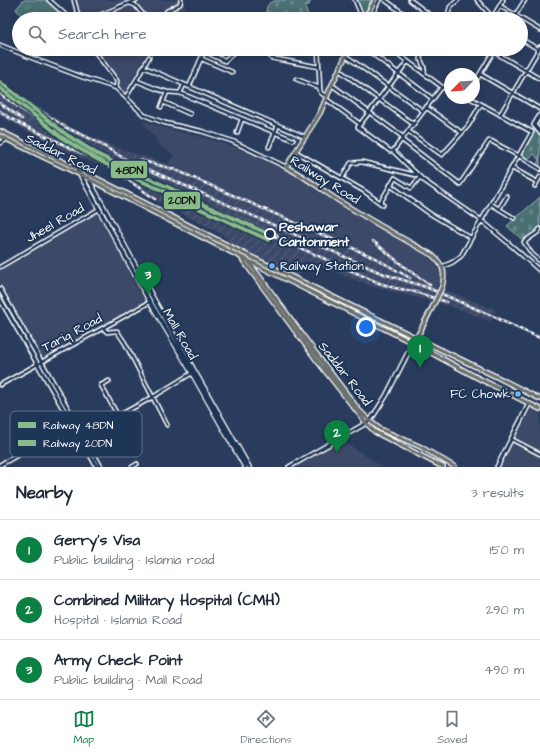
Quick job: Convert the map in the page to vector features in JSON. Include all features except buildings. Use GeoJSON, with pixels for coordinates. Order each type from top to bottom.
{"type":"FeatureCollection","features":[{"type":"Feature","properties":{"kind":"main road"},"geometry":{"type":"LineString","coordinates":[[368,12],[375,0]]}},
{"type":"Feature","properties":{"kind":"main road"},"geometry":{"type":"LineString","coordinates":[[286,167],[320,113],[346,56]]}},
{"type":"Feature","properties":{"kind":"main road","name":"Saddar Road"},"geometry":{"type":"LineString","coordinates":[[0,131],[77,169]]}},
{"type":"Feature","properties":{"kind":"main road","name":"Saddar Road"},"geometry":{"type":"LineString","coordinates":[[0,136],[82,173],[540,399]]}},
{"type":"Feature","properties":{"kind":"main road","name":"Railway Road"},"geometry":{"type":"LineString","coordinates":[[286,167],[342,203],[432,255],[442,266]]}},
{"type":"Feature","properties":{"kind":"main road","name":"Mall Road"},"geometry":{"type":"LineString","coordinates":[[77,169],[82,173],[100,209],[226,430],[244,467]]}},
{"type":"Feature","properties":{"kind":"main road","name":"Saddar Road"},"geometry":{"type":"LineString","coordinates":[[82,173],[87,178],[241,258],[413,343],[540,409]]}},
{"type":"Feature","properties":{"kind":"main road","name":"Mall Road"},"geometry":{"type":"LineString","coordinates":[[87,178],[192,373],[249,467]]}},
{"type":"Feature","properties":{"kind":"main road","name":"Saddar Road"},"geometry":{"type":"LineString","coordinates":[[243,253],[262,283],[318,362],[375,432],[443,467]]}},
{"type":"Feature","properties":{"kind":"main road","name":"Saddar Road"},"geometry":{"type":"LineString","coordinates":[[241,258],[262,283]]}},
{"type":"Feature","properties":{"kind":"main road"},"geometry":{"type":"LineString","coordinates":[[413,343],[442,287],[444,272],[442,266]]}},
{"type":"Feature","properties":{"kind":"main road","name":"Saddar Road"},"geometry":{"type":"LineString","coordinates":[[368,422],[421,447],[455,467]]}},
{"type":"Feature","properties":{"kind":"street"},"geometry":{"type":"LineString","coordinates":[[49,0],[62,12]]}},
{"type":"Feature","properties":{"kind":"street"},"geometry":{"type":"LineString","coordinates":[[74,0],[77,12]]}},
{"type":"Feature","properties":{"kind":"street"},"geometry":{"type":"LineString","coordinates":[[107,12],[136,0]]}},
{"type":"Feature","properties":{"kind":"street"},"geometry":{"type":"LineString","coordinates":[[166,12],[178,6],[181,0]]}},
{"type":"Feature","properties":{"kind":"street"},"geometry":{"type":"LineString","coordinates":[[355,0],[361,12]]}},
{"type":"Feature","properties":{"kind":"street"},"geometry":{"type":"LineString","coordinates":[[373,12],[379,0]]}},
{"type":"Feature","properties":{"kind":"street"},"geometry":{"type":"LineString","coordinates":[[385,0],[401,12]]}},
{"type":"Feature","properties":{"kind":"street"},"geometry":{"type":"LineString","coordinates":[[410,0],[426,12]]}},
{"type":"Feature","properties":{"kind":"street"},"geometry":{"type":"LineString","coordinates":[[449,12],[450,7],[458,0]]}},
{"type":"Feature","properties":{"kind":"street"},"geometry":{"type":"LineString","coordinates":[[478,0],[487,12]]}},
{"type":"Feature","properties":{"kind":"street"},"geometry":{"type":"LineString","coordinates":[[518,12],[525,0]]}},
{"type":"Feature","properties":{"kind":"street"},"geometry":{"type":"LineString","coordinates":[[495,12],[501,2],[512,12]]}},
{"type":"Feature","properties":{"kind":"street"},"geometry":{"type":"LineString","coordinates":[[128,3],[135,5],[141,12]]}},
{"type":"Feature","properties":{"kind":"street"},"geometry":{"type":"LineString","coordinates":[[528,23],[540,30]]}},
{"type":"Feature","properties":{"kind":"street"},"geometry":{"type":"LineString","coordinates":[[500,115],[539,48],[528,42]]}},
{"type":"Feature","properties":{"kind":"street"},"geometry":{"type":"LineString","coordinates":[[0,45],[12,50]]}},
{"type":"Feature","properties":{"kind":"street"},"geometry":{"type":"LineString","coordinates":[[27,56],[116,88],[117,81],[99,56]]}},
{"type":"Feature","properties":{"kind":"street"},"geometry":{"type":"LineString","coordinates":[[189,87],[203,56]]}},
{"type":"Feature","properties":{"kind":"street"},"geometry":{"type":"LineString","coordinates":[[215,56],[225,61],[230,56]]}},
{"type":"Feature","properties":{"kind":"street"},"geometry":{"type":"LineString","coordinates":[[318,56],[321,93],[360,124]]}},
{"type":"Feature","properties":{"kind":"street"},"geometry":{"type":"LineString","coordinates":[[346,56],[423,111]]}},
{"type":"Feature","properties":{"kind":"street"},"geometry":{"type":"LineString","coordinates":[[375,56],[433,99]]}},
{"type":"Feature","properties":{"kind":"street"},"geometry":{"type":"LineString","coordinates":[[393,151],[442,87],[400,56]]}},
{"type":"Feature","properties":{"kind":"street"},"geometry":{"type":"LineString","coordinates":[[420,56],[425,68],[424,74]]}},
{"type":"Feature","properties":{"kind":"street"},"geometry":{"type":"LineString","coordinates":[[490,56],[480,74],[540,110]]}},
{"type":"Feature","properties":{"kind":"street"},"geometry":{"type":"LineString","coordinates":[[503,56],[540,79]]}},
{"type":"Feature","properties":{"kind":"street"},"geometry":{"type":"LineString","coordinates":[[126,97],[137,81],[149,57]]}},
{"type":"Feature","properties":{"kind":"street"},"geometry":{"type":"LineString","coordinates":[[271,58],[319,67]]}},
{"type":"Feature","properties":{"kind":"street"},"geometry":{"type":"LineString","coordinates":[[202,59],[232,72]]}},
{"type":"Feature","properties":{"kind":"street"},"geometry":{"type":"LineString","coordinates":[[408,62],[358,126],[359,128],[390,151],[393,151],[418,176],[481,220],[540,269]]}},
{"type":"Feature","properties":{"kind":"street"},"geometry":{"type":"LineString","coordinates":[[144,67],[305,137]]}},
{"type":"Feature","properties":{"kind":"street"},"geometry":{"type":"LineString","coordinates":[[339,70],[413,124]]}},
{"type":"Feature","properties":{"kind":"street"},"geometry":{"type":"LineString","coordinates":[[296,79],[320,88]]}},
{"type":"Feature","properties":{"kind":"street"},"geometry":{"type":"LineString","coordinates":[[137,81],[167,92],[180,93],[293,140]]}},
{"type":"Feature","properties":{"kind":"street"},"geometry":{"type":"LineString","coordinates":[[180,93],[184,85]]}},
{"type":"Feature","properties":{"kind":"street"},"geometry":{"type":"LineString","coordinates":[[332,85],[369,112],[460,184],[489,141],[519,156],[540,169]]}},
{"type":"Feature","properties":{"kind":"street","name":"Railway Road"},"geometry":{"type":"LineString","coordinates":[[116,88],[144,114],[165,123],[201,131],[232,141],[286,167]]}},
{"type":"Feature","properties":{"kind":"street"},"geometry":{"type":"LineString","coordinates":[[161,107],[167,92]]}},
{"type":"Feature","properties":{"kind":"street"},"geometry":{"type":"LineString","coordinates":[[163,102],[190,114]]}},
{"type":"Feature","properties":{"kind":"street"},"geometry":{"type":"LineString","coordinates":[[408,130],[442,155],[468,126],[481,104],[532,132],[461,256],[453,262],[442,266]]}},
{"type":"Feature","properties":{"kind":"street"},"geometry":{"type":"LineString","coordinates":[[426,107],[462,133]]}},
{"type":"Feature","properties":{"kind":"street"},"geometry":{"type":"LineString","coordinates":[[540,115],[534,125],[540,132]]}},
{"type":"Feature","properties":{"kind":"street"},"geometry":{"type":"LineString","coordinates":[[237,133],[242,119]]}},
{"type":"Feature","properties":{"kind":"street"},"geometry":{"type":"LineString","coordinates":[[270,147],[278,125]]}},
{"type":"Feature","properties":{"kind":"street"},"geometry":{"type":"LineString","coordinates":[[0,143],[7,139]]}},
{"type":"Feature","properties":{"kind":"street"},"geometry":{"type":"LineString","coordinates":[[296,152],[364,191],[383,205]]}},
{"type":"Feature","properties":{"kind":"street"},"geometry":{"type":"LineString","coordinates":[[342,178],[351,163],[362,162],[418,176]]}},
{"type":"Feature","properties":{"kind":"street"},"geometry":{"type":"LineString","coordinates":[[512,168],[537,182]]}},
{"type":"Feature","properties":{"kind":"street"},"geometry":{"type":"LineString","coordinates":[[380,203],[395,178],[411,188],[418,176]]}},
{"type":"Feature","properties":{"kind":"street"},"geometry":{"type":"LineString","coordinates":[[535,186],[540,178]]}},
{"type":"Feature","properties":{"kind":"street"},"geometry":{"type":"LineString","coordinates":[[390,185],[430,213],[472,238]]}},
{"type":"Feature","properties":{"kind":"street"},"geometry":{"type":"LineString","coordinates":[[499,209],[507,196]]}},
{"type":"Feature","properties":{"kind":"street"},"geometry":{"type":"LineString","coordinates":[[491,204],[514,218]]}},
{"type":"Feature","properties":{"kind":"street","name":"Jheel Road"},"geometry":{"type":"LineString","coordinates":[[0,267],[100,209]]}},
{"type":"Feature","properties":{"kind":"street"},"geometry":{"type":"LineString","coordinates":[[540,229],[524,242],[532,254],[540,261]]}},
{"type":"Feature","properties":{"kind":"street"},"geometry":{"type":"LineString","coordinates":[[0,289],[41,361],[67,411]]}},
{"type":"Feature","properties":{"kind":"street"},"geometry":{"type":"LineString","coordinates":[[0,299],[66,411]]}},
{"type":"Feature","properties":{"kind":"street","name":"Tariq Road"},"geometry":{"type":"LineString","coordinates":[[0,385],[152,301]]}},
{"type":"Feature","properties":{"kind":"street"},"geometry":{"type":"LineString","coordinates":[[103,328],[107,332],[117,331],[125,343],[167,425]]}},
{"type":"Feature","properties":{"kind":"street"},"geometry":{"type":"LineString","coordinates":[[289,467],[368,422],[386,396],[413,343]]}},
{"type":"Feature","properties":{"kind":"street"},"geometry":{"type":"LineString","coordinates":[[127,411],[192,373]]}},
{"type":"Feature","properties":{"kind":"street"},"geometry":{"type":"LineString","coordinates":[[109,381],[101,385],[115,411]]}},
{"type":"Feature","properties":{"kind":"street"},"geometry":{"type":"LineString","coordinates":[[497,467],[529,404]]}},
{"type":"Feature","properties":{"kind":"street"},"geometry":{"type":"LineString","coordinates":[[511,439],[540,454]]}},
{"type":"Feature","properties":{"kind":"street"},"geometry":{"type":"LineString","coordinates":[[2,465],[16,457]]}},
{"type":"Feature","properties":{"kind":"street"},"geometry":{"type":"LineString","coordinates":[[92,457],[97,467]]}},
{"type":"Feature","properties":{"kind":"street"},"geometry":{"type":"LineString","coordinates":[[95,457],[101,467]]}},
{"type":"Feature","properties":{"kind":"street"},"geometry":{"type":"LineString","coordinates":[[132,467],[137,464]]}},
{"type":"Feature","properties":{"kind":"shaded area"},"geometry":{"type":"Polygon","coordinates":[[[74,0],[183,0],[187,12],[77,12],[74,0]]]}},
{"type":"Feature","properties":{"kind":"shaded area"},"geometry":{"type":"Polygon","coordinates":[[[98,56],[145,56],[124,95],[116,88],[117,81],[98,56]]]}},
{"type":"Feature","properties":{"kind":"shaded area"},"geometry":{"type":"Polygon","coordinates":[[[0,79],[27,99],[72,128],[115,147],[164,163],[374,256],[381,249],[437,287],[496,310],[490,321],[450,306],[371,286],[308,261],[298,276],[234,247],[223,235],[159,202],[110,170],[58,148],[0,116],[0,79]]]}},
{"type":"Feature","properties":{"kind":"shaded area"},"geometry":{"type":"Polygon","coordinates":[[[144,121],[157,126],[210,139],[242,150],[288,171],[340,206],[420,252],[435,263],[441,276],[435,289],[381,247],[372,257],[168,164],[174,155],[156,143],[158,141],[143,124],[144,121]]]}},
{"type":"Feature","properties":{"kind":"shaded area"},"geometry":{"type":"Polygon","coordinates":[[[100,209],[150,302],[41,361],[0,289],[0,267],[100,209]]]}},
{"type":"Feature","properties":{"kind":"shaded area"},"geometry":{"type":"Polygon","coordinates":[[[529,404],[540,409],[540,467],[497,467],[529,404]]]}},
{"type":"Feature","properties":{"kind":"shaded area"},"geometry":{"type":"Polygon","coordinates":[[[339,438],[382,467],[289,467],[339,438]]]}},
{"type":"Feature","properties":{"kind":"green space"},"geometry":{"type":"Polygon","coordinates":[[[24,0],[45,0],[58,12],[18,12],[16,9],[24,0]]]}},
{"type":"Feature","properties":{"kind":"green space"},"geometry":{"type":"Polygon","coordinates":[[[311,0],[309,5],[304,6],[307,12],[266,12],[271,2],[311,0]]]}},
{"type":"Feature","properties":{"kind":"green space"},"geometry":{"type":"Polygon","coordinates":[[[355,0],[371,0],[365,12],[359,12],[355,0]]]}},
{"type":"Feature","properties":{"kind":"green space"},"geometry":{"type":"Polygon","coordinates":[[[540,119],[540,173],[536,167],[539,160],[534,154],[528,159],[521,157],[540,119]]]}},
{"type":"Feature","properties":{"kind":"green space"},"geometry":{"type":"Polygon","coordinates":[[[540,197],[540,225],[526,243],[507,226],[540,197]]]}},
{"type":"Feature","properties":{"kind":"railway"},"geometry":{"type":"LineString","coordinates":[[13,93],[65,127],[97,142],[125,159],[379,272],[426,287],[504,321]]}},
{"type":"Feature","properties":{"kind":"railway"},"geometry":{"type":"LineString","coordinates":[[0,94],[68,142]]}},
{"type":"Feature","properties":{"kind":"railway"},"geometry":{"type":"LineString","coordinates":[[0,103],[22,119]]}},
{"type":"Feature","properties":{"kind":"railway"},"geometry":{"type":"LineString","coordinates":[[0,111],[23,125],[119,171],[157,182]]}},
{"type":"Feature","properties":{"kind":"railway"},"geometry":{"type":"LineString","coordinates":[[139,160],[173,169],[187,175],[375,258],[410,278]]}},
{"type":"Feature","properties":{"kind":"railway"},"geometry":{"type":"LineString","coordinates":[[121,175],[155,199]]}},
{"type":"Feature","properties":{"kind":"railway"},"geometry":{"type":"LineString","coordinates":[[170,188],[277,235]]}},
{"type":"Feature","properties":{"kind":"railway"},"geometry":{"type":"LineString","coordinates":[[271,235],[379,283],[447,302]]}},
{"type":"Feature","properties":{"kind":"railway"},"geometry":{"type":"LineString","coordinates":[[373,241],[407,269],[430,285]]}},
{"type":"Feature","properties":{"kind":"railway"},"geometry":{"type":"LineString","coordinates":[[500,320],[540,338]]}},
{"type":"Feature","properties":{"kind":"rail line","name":"48DN"},"geometry":{"type":"LineString","coordinates":[[0,82],[67,135],[97,154],[271,235]]}},
{"type":"Feature","properties":{"kind":"rail line","name":"20DN"},"geometry":{"type":"LineString","coordinates":[[0,88],[64,139],[95,158],[123,173],[269,240]]}},
{"type":"Feature","properties":{"kind":"place","name":"Peshawar Cantonment"},"geometry":{"type":"Point","coordinates":[270,234]}},
{"type":"Feature","properties":{"kind":"place","name":"Railway Station"},"geometry":{"type":"Point","coordinates":[272,266]}},
{"type":"Feature","properties":{"kind":"place","name":"Army Check Point"},"geometry":{"type":"Point","coordinates":[148,295]}},
{"type":"Feature","properties":{"kind":"place","name":"Gerry's Visa"},"geometry":{"type":"Point","coordinates":[420,368]}},
{"type":"Feature","properties":{"kind":"place","name":"FC Chowk"},"geometry":{"type":"Point","coordinates":[518,394]}},
{"type":"Feature","properties":{"kind":"place","name":"Combined Military Hospital (CMH)"},"geometry":{"type":"Point","coordinates":[337,453]}}]}
